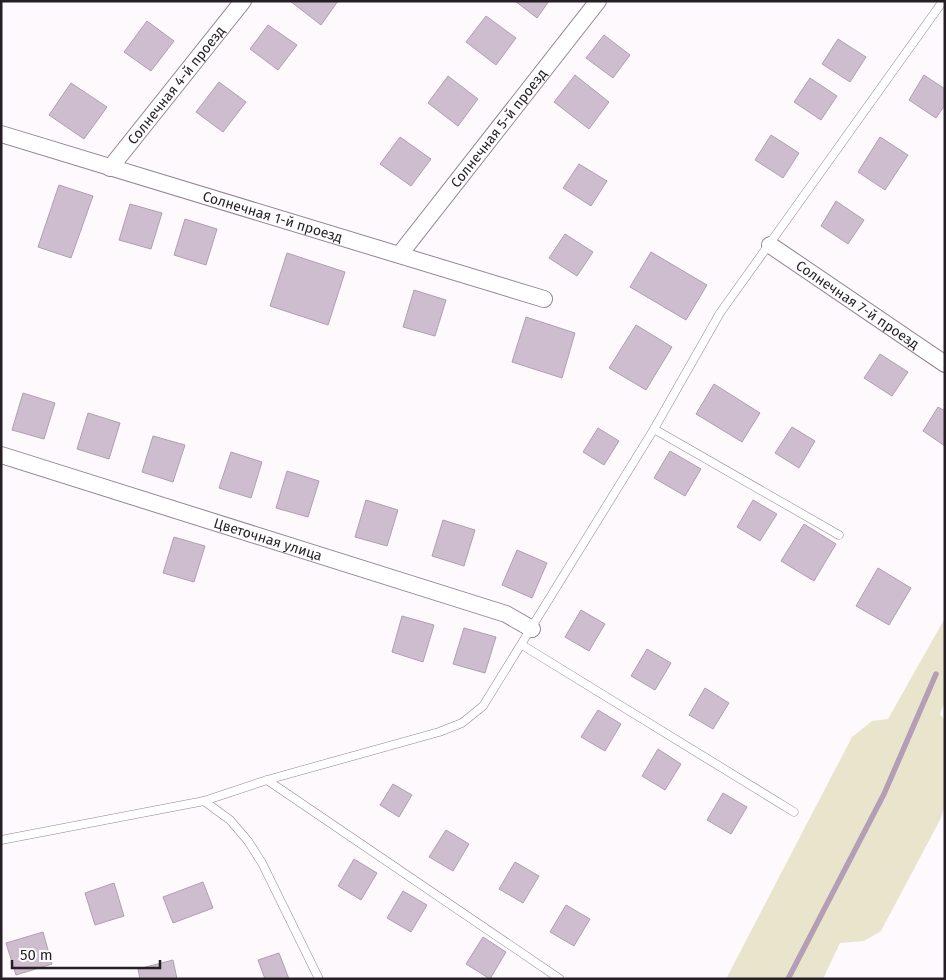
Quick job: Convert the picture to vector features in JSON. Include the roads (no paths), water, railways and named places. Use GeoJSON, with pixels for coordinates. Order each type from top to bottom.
{"type":"FeatureCollection","features":[{"type":"Feature","properties":{"kind":"street","name":"Солнечная 4-й проезд"},"geometry":{"type":"LineString","coordinates":[[110,168],[243,1]]}},
{"type":"Feature","properties":{"kind":"street","name":"Солнечная 5-й проезд"},"geometry":{"type":"LineString","coordinates":[[400,254],[598,1]]}},
{"type":"Feature","properties":{"kind":"street","name":"Солнечная 1-й проезд"},"geometry":{"type":"LineString","coordinates":[[1,134],[544,298]]}},
{"type":"Feature","properties":{"kind":"street","name":"Солнечная 7-й проезд"},"geometry":{"type":"LineString","coordinates":[[770,245],[945,364]]}},
{"type":"Feature","properties":{"kind":"street","name":"Цветочная улица"},"geometry":{"type":"LineString","coordinates":[[1,455],[506,614],[532,628]]}},
{"type":"Feature","properties":{"kind":"lane"},"geometry":{"type":"LineString","coordinates":[[1,840],[204,801],[267,780],[439,732],[462,722],[483,706],[654,429],[720,313],[943,1]]}},
{"type":"Feature","properties":{"kind":"lane"},"geometry":{"type":"LineString","coordinates":[[654,429],[839,535]]}},
{"type":"Feature","properties":{"kind":"lane"},"geometry":{"type":"LineString","coordinates":[[522,645],[794,812]]}},
{"type":"Feature","properties":{"kind":"lane"},"geometry":{"type":"LineString","coordinates":[[267,780],[560,979]]}},
{"type":"Feature","properties":{"kind":"lane"},"geometry":{"type":"LineString","coordinates":[[204,801],[230,820],[262,863],[319,979]]}},
{"type":"Feature","properties":{"kind":"waterway"},"geometry":{"type":"LineString","coordinates":[[788,979],[884,794],[936,674]]}}]}
